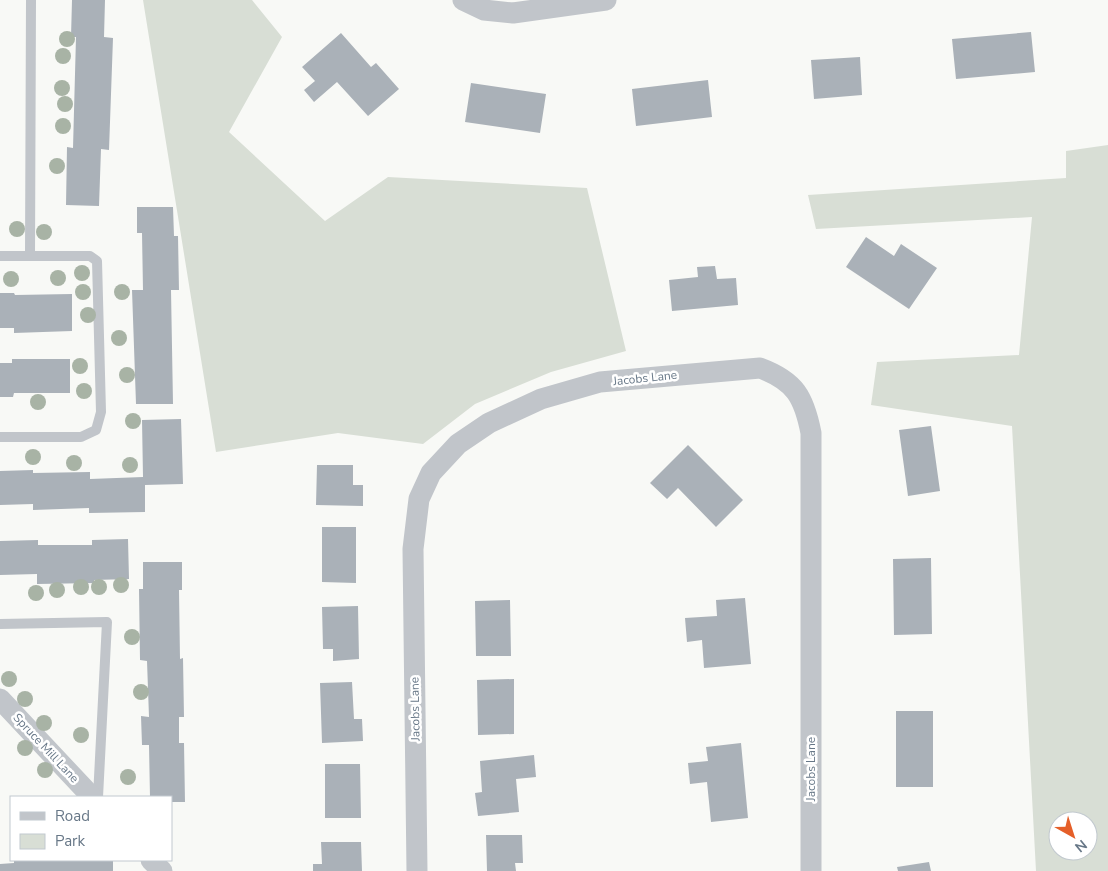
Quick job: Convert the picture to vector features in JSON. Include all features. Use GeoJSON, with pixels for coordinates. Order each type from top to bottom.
{"type":"FeatureCollection","features":[{"type":"Feature","properties":{"kind":"street"},"geometry":{"type":"LineString","coordinates":[[463,0],[484,10],[513,13],[606,0]]}},
{"type":"Feature","properties":{"kind":"street","name":"Jacobs Lane"},"geometry":{"type":"LineString","coordinates":[[417,871],[413,549],[419,499],[431,473],[458,444],[490,423],[541,399],[600,382],[760,368],[779,375],[794,387],[806,409],[811,433],[811,871]]}},
{"type":"Feature","properties":{"kind":"street","name":"Spruce Mill Lane"},"geometry":{"type":"LineString","coordinates":[[0,700],[91,796]]}},
{"type":"Feature","properties":{"kind":"street"},"geometry":{"type":"LineString","coordinates":[[152,861],[162,871]]}},
{"type":"Feature","properties":{"kind":"lane"},"geometry":{"type":"LineString","coordinates":[[30,256],[31,0]]}},
{"type":"Feature","properties":{"kind":"lane"},"geometry":{"type":"LineString","coordinates":[[0,256],[90,256],[97,261],[101,412],[96,430],[81,436],[0,437]]}},
{"type":"Feature","properties":{"kind":"lane"},"geometry":{"type":"LineString","coordinates":[[0,624],[108,622],[98,796]]}},
{"type":"Feature","properties":{"kind":"green space"},"geometry":{"type":"Polygon","coordinates":[[[143,0],[252,0],[282,37],[229,132],[325,221],[388,177],[587,188],[626,351],[551,372],[475,404],[423,444],[338,433],[216,452],[143,0]]]}},
{"type":"Feature","properties":{"kind":"green space"},"geometry":{"type":"Polygon","coordinates":[[[1108,145],[1108,871],[1036,871],[1012,426],[871,405],[877,362],[1019,355],[1032,217],[816,229],[808,195],[1066,178],[1066,151],[1108,145]]]}},
{"type":"Feature","properties":{"kind":"building"},"geometry":{"type":"Polygon","coordinates":[[[72,0],[105,0],[104,37],[113,38],[109,150],[101,149],[99,206],[66,205],[67,147],[73,148],[76,37],[71,37],[72,0]]]}},
{"type":"Feature","properties":{"kind":"building"},"geometry":{"type":"Polygon","coordinates":[[[1031,32],[1035,72],[956,79],[952,39],[1031,32]]]}},
{"type":"Feature","properties":{"kind":"building"},"geometry":{"type":"Polygon","coordinates":[[[341,33],[371,67],[376,63],[399,89],[368,116],[337,82],[314,102],[304,90],[315,81],[302,67],[341,33]]]}},
{"type":"Feature","properties":{"kind":"building"},"geometry":{"type":"Polygon","coordinates":[[[860,57],[862,95],[814,99],[811,60],[860,57]]]}},
{"type":"Feature","properties":{"kind":"building"},"geometry":{"type":"Polygon","coordinates":[[[708,80],[712,117],[636,126],[632,89],[708,80]]]}},
{"type":"Feature","properties":{"kind":"building"},"geometry":{"type":"Polygon","coordinates":[[[471,83],[546,94],[540,133],[465,122],[471,83]]]}},
{"type":"Feature","properties":{"kind":"building"},"geometry":{"type":"Polygon","coordinates":[[[137,207],[173,207],[174,236],[178,236],[179,290],[171,290],[173,404],[136,404],[132,290],[143,290],[142,233],[137,233],[137,207]]]}},
{"type":"Feature","properties":{"kind":"building"},"geometry":{"type":"Polygon","coordinates":[[[866,237],[894,256],[901,244],[937,268],[909,309],[846,267],[866,237]]]}},
{"type":"Feature","properties":{"kind":"building"},"geometry":{"type":"Polygon","coordinates":[[[715,266],[717,279],[736,278],[738,305],[672,311],[669,280],[698,277],[697,267],[715,266]]]}},
{"type":"Feature","properties":{"kind":"building"},"geometry":{"type":"Polygon","coordinates":[[[0,293],[14,293],[15,295],[72,294],[72,331],[14,333],[14,328],[0,328],[0,293]]]}},
{"type":"Feature","properties":{"kind":"building"},"geometry":{"type":"Polygon","coordinates":[[[12,359],[70,359],[70,393],[14,393],[13,397],[0,397],[0,363],[12,363],[12,359]]]}},
{"type":"Feature","properties":{"kind":"building"},"geometry":{"type":"Polygon","coordinates":[[[181,419],[183,484],[145,485],[145,512],[89,513],[89,508],[33,510],[33,504],[0,505],[0,471],[33,470],[33,473],[90,472],[90,479],[143,477],[142,420],[181,419]]]}},
{"type":"Feature","properties":{"kind":"building"},"geometry":{"type":"Polygon","coordinates":[[[931,426],[940,491],[908,496],[899,430],[931,426]]]}},
{"type":"Feature","properties":{"kind":"building"},"geometry":{"type":"Polygon","coordinates":[[[688,445],[743,500],[716,527],[678,488],[667,499],[650,483],[688,445]]]}},
{"type":"Feature","properties":{"kind":"building"},"geometry":{"type":"Polygon","coordinates":[[[317,465],[353,465],[353,485],[363,485],[363,506],[316,505],[317,465]]]}},
{"type":"Feature","properties":{"kind":"building"},"geometry":{"type":"Polygon","coordinates":[[[322,527],[356,527],[356,583],[322,582],[322,527]]]}},
{"type":"Feature","properties":{"kind":"building"},"geometry":{"type":"Polygon","coordinates":[[[128,539],[129,579],[94,580],[95,583],[37,584],[37,574],[0,575],[0,541],[38,540],[38,545],[92,545],[92,540],[128,539]]]}},
{"type":"Feature","properties":{"kind":"building"},"geometry":{"type":"Polygon","coordinates":[[[931,558],[932,634],[894,635],[893,559],[931,558]]]}},
{"type":"Feature","properties":{"kind":"building"},"geometry":{"type":"Polygon","coordinates":[[[143,562],[182,562],[182,590],[179,590],[180,659],[183,658],[184,717],[179,717],[179,743],[184,743],[185,802],[172,802],[172,796],[150,796],[149,745],[142,745],[141,716],[149,717],[147,661],[140,660],[139,589],[143,589],[143,562]]]}},
{"type":"Feature","properties":{"kind":"building"},"geometry":{"type":"Polygon","coordinates":[[[745,598],[751,664],[704,668],[702,640],[687,642],[685,618],[717,616],[716,600],[745,598]]]}},
{"type":"Feature","properties":{"kind":"building"},"geometry":{"type":"Polygon","coordinates":[[[510,600],[511,656],[476,656],[475,601],[510,600]]]}},
{"type":"Feature","properties":{"kind":"building"},"geometry":{"type":"Polygon","coordinates":[[[358,606],[359,659],[333,661],[333,649],[323,649],[322,607],[358,606]]]}},
{"type":"Feature","properties":{"kind":"building"},"geometry":{"type":"Polygon","coordinates":[[[514,679],[514,734],[478,735],[477,680],[514,679]]]}},
{"type":"Feature","properties":{"kind":"building"},"geometry":{"type":"Polygon","coordinates":[[[352,682],[354,719],[362,719],[363,741],[322,743],[320,683],[352,682]]]}},
{"type":"Feature","properties":{"kind":"building"},"geometry":{"type":"Polygon","coordinates":[[[896,711],[933,711],[933,787],[896,787],[896,711]]]}},
{"type":"Feature","properties":{"kind":"building"},"geometry":{"type":"Polygon","coordinates":[[[741,743],[748,818],[711,822],[707,782],[690,784],[688,763],[708,761],[706,747],[741,743]]]}},
{"type":"Feature","properties":{"kind":"building"},"geometry":{"type":"Polygon","coordinates":[[[534,755],[536,777],[516,779],[519,812],[478,816],[475,793],[482,792],[480,761],[534,755]]]}},
{"type":"Feature","properties":{"kind":"building"},"geometry":{"type":"Polygon","coordinates":[[[325,764],[360,764],[361,818],[325,818],[325,764]]]}},
{"type":"Feature","properties":{"kind":"building"},"geometry":{"type":"Polygon","coordinates":[[[486,835],[522,835],[523,863],[515,863],[516,871],[487,871],[486,835]]]}},
{"type":"Feature","properties":{"kind":"building"},"geometry":{"type":"Polygon","coordinates":[[[321,842],[361,842],[362,871],[313,871],[313,864],[322,864],[321,842]]]}},
{"type":"Feature","properties":{"kind":"building"},"geometry":{"type":"Polygon","coordinates":[[[14,861],[113,861],[113,871],[0,871],[0,864],[14,863],[14,861]]]}},
{"type":"Feature","properties":{"kind":"building"},"geometry":{"type":"Polygon","coordinates":[[[929,862],[931,871],[898,871],[897,867],[929,862]]]}}]}
